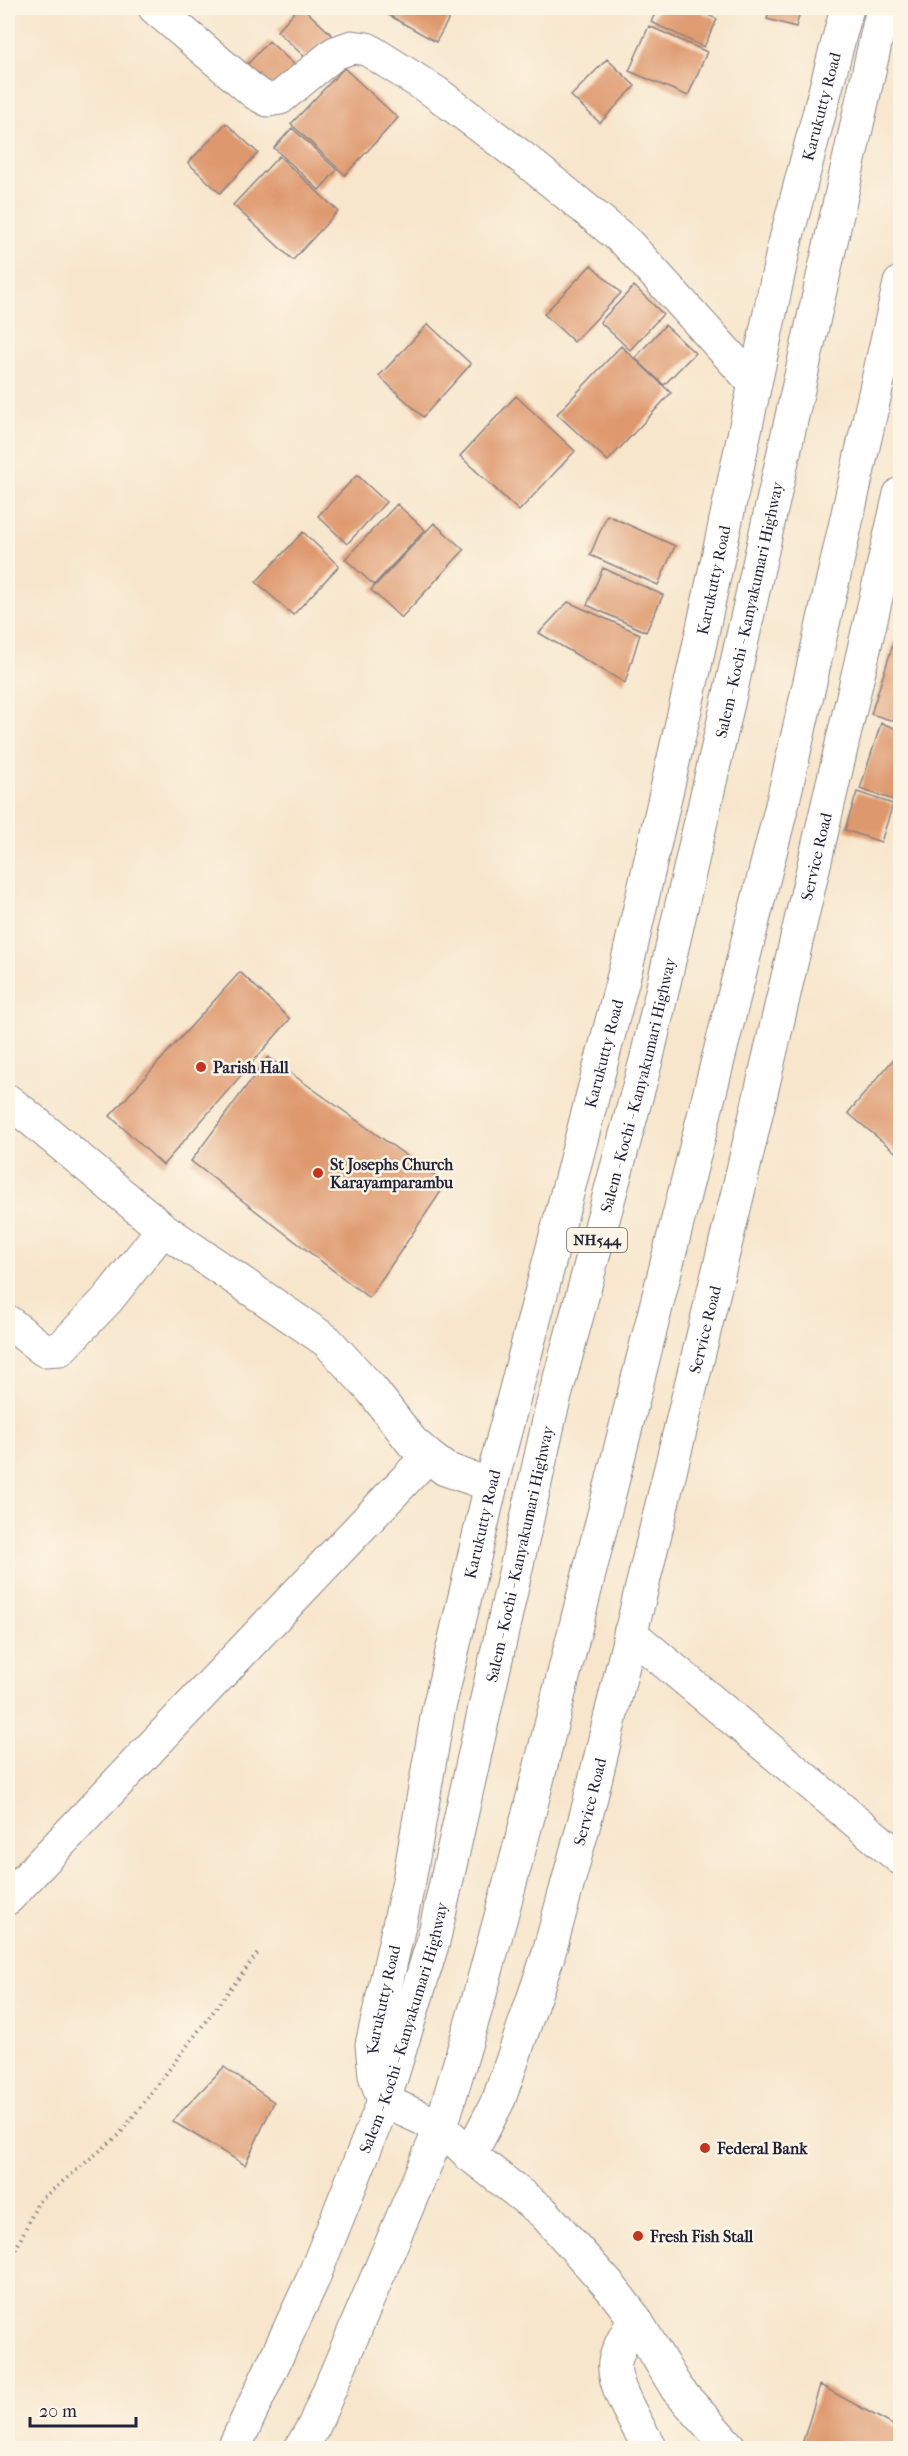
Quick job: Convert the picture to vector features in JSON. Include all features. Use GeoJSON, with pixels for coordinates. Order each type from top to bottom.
{"type":"FeatureCollection","features":[{"type":"Feature","properties":{"kind":"main road"},"geometry":{"type":"LineString","coordinates":[[155,8],[255,93],[268,100],[280,99],[335,53],[352,47],[368,49],[435,92],[481,126],[626,242],[754,383]]}},
{"type":"Feature","properties":{"kind":"main road","name":"Karukutty Road"},"geometry":{"type":"LineString","coordinates":[[384,2101],[375,2075],[372,2045],[409,1881],[438,1712],[491,1485],[629,956],[696,662],[784,247],[847,8]]}},
{"type":"Feature","properties":{"kind":"main road","name":"Salem - Kochi - Kanyakumari Highway"},"geometry":{"type":"LineString","coordinates":[[234,2448],[312,2281],[384,2101],[433,1942],[551,1411],[647,1057],[883,8]]}},
{"type":"Feature","properties":{"kind":"main road"},"geometry":{"type":"LineString","coordinates":[[302,2448],[314,2426],[441,2127],[478,2001],[529,1813],[783,801],[900,283]]}},
{"type":"Feature","properties":{"kind":"main road","name":"Service Road"},"geometry":{"type":"LineString","coordinates":[[470,2155],[499,2099],[548,1956],[589,1805],[738,1192],[900,494]]}},
{"type":"Feature","properties":{"kind":"main road"},"geometry":{"type":"LineString","coordinates":[[8,1101],[163,1229],[327,1341],[372,1389],[412,1442],[428,1456],[445,1469],[491,1485]]}},
{"type":"Feature","properties":{"kind":"main road"},"geometry":{"type":"LineString","coordinates":[[8,1322],[44,1350],[60,1349],[108,1299],[163,1229]]}},
{"type":"Feature","properties":{"kind":"main road"},"geometry":{"type":"LineString","coordinates":[[8,1898],[428,1456]]}},
{"type":"Feature","properties":{"kind":"main road"},"geometry":{"type":"LineString","coordinates":[[630,1633],[900,1858]]}},
{"type":"Feature","properties":{"kind":"main road"},"geometry":{"type":"LineString","coordinates":[[384,2101],[441,2127],[470,2155],[544,2213],[612,2289],[635,2319],[677,2389],[730,2448]]}},
{"type":"Feature","properties":{"kind":"main road"},"geometry":{"type":"LineString","coordinates":[[635,2319],[618,2352],[614,2364],[615,2373],[618,2385],[650,2448]]}},
{"type":"Feature","properties":{"kind":"path"},"geometry":{"type":"LineString","coordinates":[[8,2266],[38,2202],[119,2135],[258,1953]]}},
{"type":"Feature","properties":{"kind":"building"},"geometry":{"type":"Polygon","coordinates":[[[298,8],[303,8],[333,36],[310,62],[277,31],[298,8]]]}},
{"type":"Feature","properties":{"kind":"building"},"geometry":{"type":"Polygon","coordinates":[[[388,8],[455,8],[436,42],[385,13],[388,8]]]}},
{"type":"Feature","properties":{"kind":"building"},"geometry":{"type":"Polygon","coordinates":[[[658,8],[693,8],[717,19],[704,47],[651,22],[658,8]]]}},
{"type":"Feature","properties":{"kind":"building"},"geometry":{"type":"Polygon","coordinates":[[[770,8],[801,8],[796,27],[767,19],[770,8]]]}},
{"type":"Feature","properties":{"kind":"building"},"geometry":{"type":"Polygon","coordinates":[[[649,26],[707,52],[688,96],[629,71],[649,26]]]}},
{"type":"Feature","properties":{"kind":"building"},"geometry":{"type":"Polygon","coordinates":[[[269,41],[299,69],[274,95],[244,68],[269,41]]]}},
{"type":"Feature","properties":{"kind":"building"},"geometry":{"type":"Polygon","coordinates":[[[607,59],[635,86],[600,123],[571,96],[607,59]]]}},
{"type":"Feature","properties":{"kind":"building"},"geometry":{"type":"Polygon","coordinates":[[[344,68],[398,118],[345,175],[291,124],[344,68]]]}},
{"type":"Feature","properties":{"kind":"building"},"geometry":{"type":"Polygon","coordinates":[[[226,123],[258,153],[220,193],[188,163],[226,123]]]}},
{"type":"Feature","properties":{"kind":"building"},"geometry":{"type":"Polygon","coordinates":[[[292,128],[337,170],[319,190],[274,148],[292,128]]]}},
{"type":"Feature","properties":{"kind":"building"},"geometry":{"type":"Polygon","coordinates":[[[279,156],[338,211],[293,260],[233,205],[279,156]]]}},
{"type":"Feature","properties":{"kind":"building"},"geometry":{"type":"Polygon","coordinates":[[[591,265],[621,293],[574,342],[544,314],[591,265]]]}},
{"type":"Feature","properties":{"kind":"building"},"geometry":{"type":"Polygon","coordinates":[[[634,286],[663,314],[630,350],[600,322],[634,286]]]}},
{"type":"Feature","properties":{"kind":"building"},"geometry":{"type":"Polygon","coordinates":[[[428,324],[471,364],[423,417],[379,376],[428,324]]]}},
{"type":"Feature","properties":{"kind":"building"},"geometry":{"type":"Polygon","coordinates":[[[665,325],[695,353],[664,385],[635,358],[665,325]]]}},
{"type":"Feature","properties":{"kind":"building"},"geometry":{"type":"Polygon","coordinates":[[[621,346],[671,393],[608,461],[557,414],[621,346]]]}},
{"type":"Feature","properties":{"kind":"building"},"geometry":{"type":"Polygon","coordinates":[[[516,396],[575,451],[519,511],[460,456],[516,396]]]}},
{"type":"Feature","properties":{"kind":"building"},"geometry":{"type":"Polygon","coordinates":[[[357,475],[386,502],[347,544],[318,516],[357,475]]]}},
{"type":"Feature","properties":{"kind":"building"},"geometry":{"type":"Polygon","coordinates":[[[397,504],[425,530],[374,585],[345,559],[397,504]]]}},
{"type":"Feature","properties":{"kind":"building"},"geometry":{"type":"Polygon","coordinates":[[[607,515],[675,546],[658,585],[590,555],[607,515]]]}},
{"type":"Feature","properties":{"kind":"building"},"geometry":{"type":"Polygon","coordinates":[[[434,523],[464,550],[401,618],[371,590],[434,523]]]}},
{"type":"Feature","properties":{"kind":"building"},"geometry":{"type":"Polygon","coordinates":[[[303,532],[339,566],[293,615],[256,582],[303,532]]]}},
{"type":"Feature","properties":{"kind":"building"},"geometry":{"type":"Polygon","coordinates":[[[603,568],[663,595],[646,632],[587,605],[603,568]]]}},
{"type":"Feature","properties":{"kind":"building"},"geometry":{"type":"Polygon","coordinates":[[[568,602],[640,634],[625,683],[539,633],[568,602]]]}},
{"type":"Feature","properties":{"kind":"building"},"geometry":{"type":"Polygon","coordinates":[[[894,641],[900,643],[900,723],[871,714],[894,641]]]}},
{"type":"Feature","properties":{"kind":"building"},"geometry":{"type":"Polygon","coordinates":[[[881,723],[900,730],[900,780],[894,800],[860,789],[881,723]]]}},
{"type":"Feature","properties":{"kind":"building"},"geometry":{"type":"Polygon","coordinates":[[[857,792],[893,804],[881,842],[845,830],[857,792]]]}},
{"type":"Feature","properties":{"kind":"building","name":"Parish Hall"},"geometry":{"type":"Polygon","coordinates":[[[240,972],[290,1019],[163,1165],[110,1116],[240,972]]]}},
{"type":"Feature","properties":{"kind":"building"},"geometry":{"type":"Polygon","coordinates":[[[897,1055],[900,1058],[900,1156],[848,1113],[897,1055]]]}},
{"type":"Feature","properties":{"kind":"building","name":"St Josephs Church Karayamparambu"},"geometry":{"type":"Polygon","coordinates":[[[268,1057],[446,1184],[369,1298],[191,1161],[268,1057]]]}},
{"type":"Feature","properties":{"kind":"building"},"geometry":{"type":"Polygon","coordinates":[[[224,2067],[274,2102],[245,2165],[172,2121],[224,2067]]]}},
{"type":"Feature","properties":{"kind":"building"},"geometry":{"type":"Polygon","coordinates":[[[820,2385],[900,2429],[900,2448],[801,2448],[820,2385]]]}},
{"type":"Feature","properties":{"kind":"place","name":"Parish Hall"},"geometry":{"type":"Point","coordinates":[201,1067]}},
{"type":"Feature","properties":{"kind":"place","name":"St Josephs Church Karayamparambu"},"geometry":{"type":"Point","coordinates":[318,1173]}},
{"type":"Feature","properties":{"kind":"place","name":"Federal Bank"},"geometry":{"type":"Point","coordinates":[705,2148]}},
{"type":"Feature","properties":{"kind":"place","name":"Fresh Fish Stall"},"geometry":{"type":"Point","coordinates":[638,2236]}}]}
